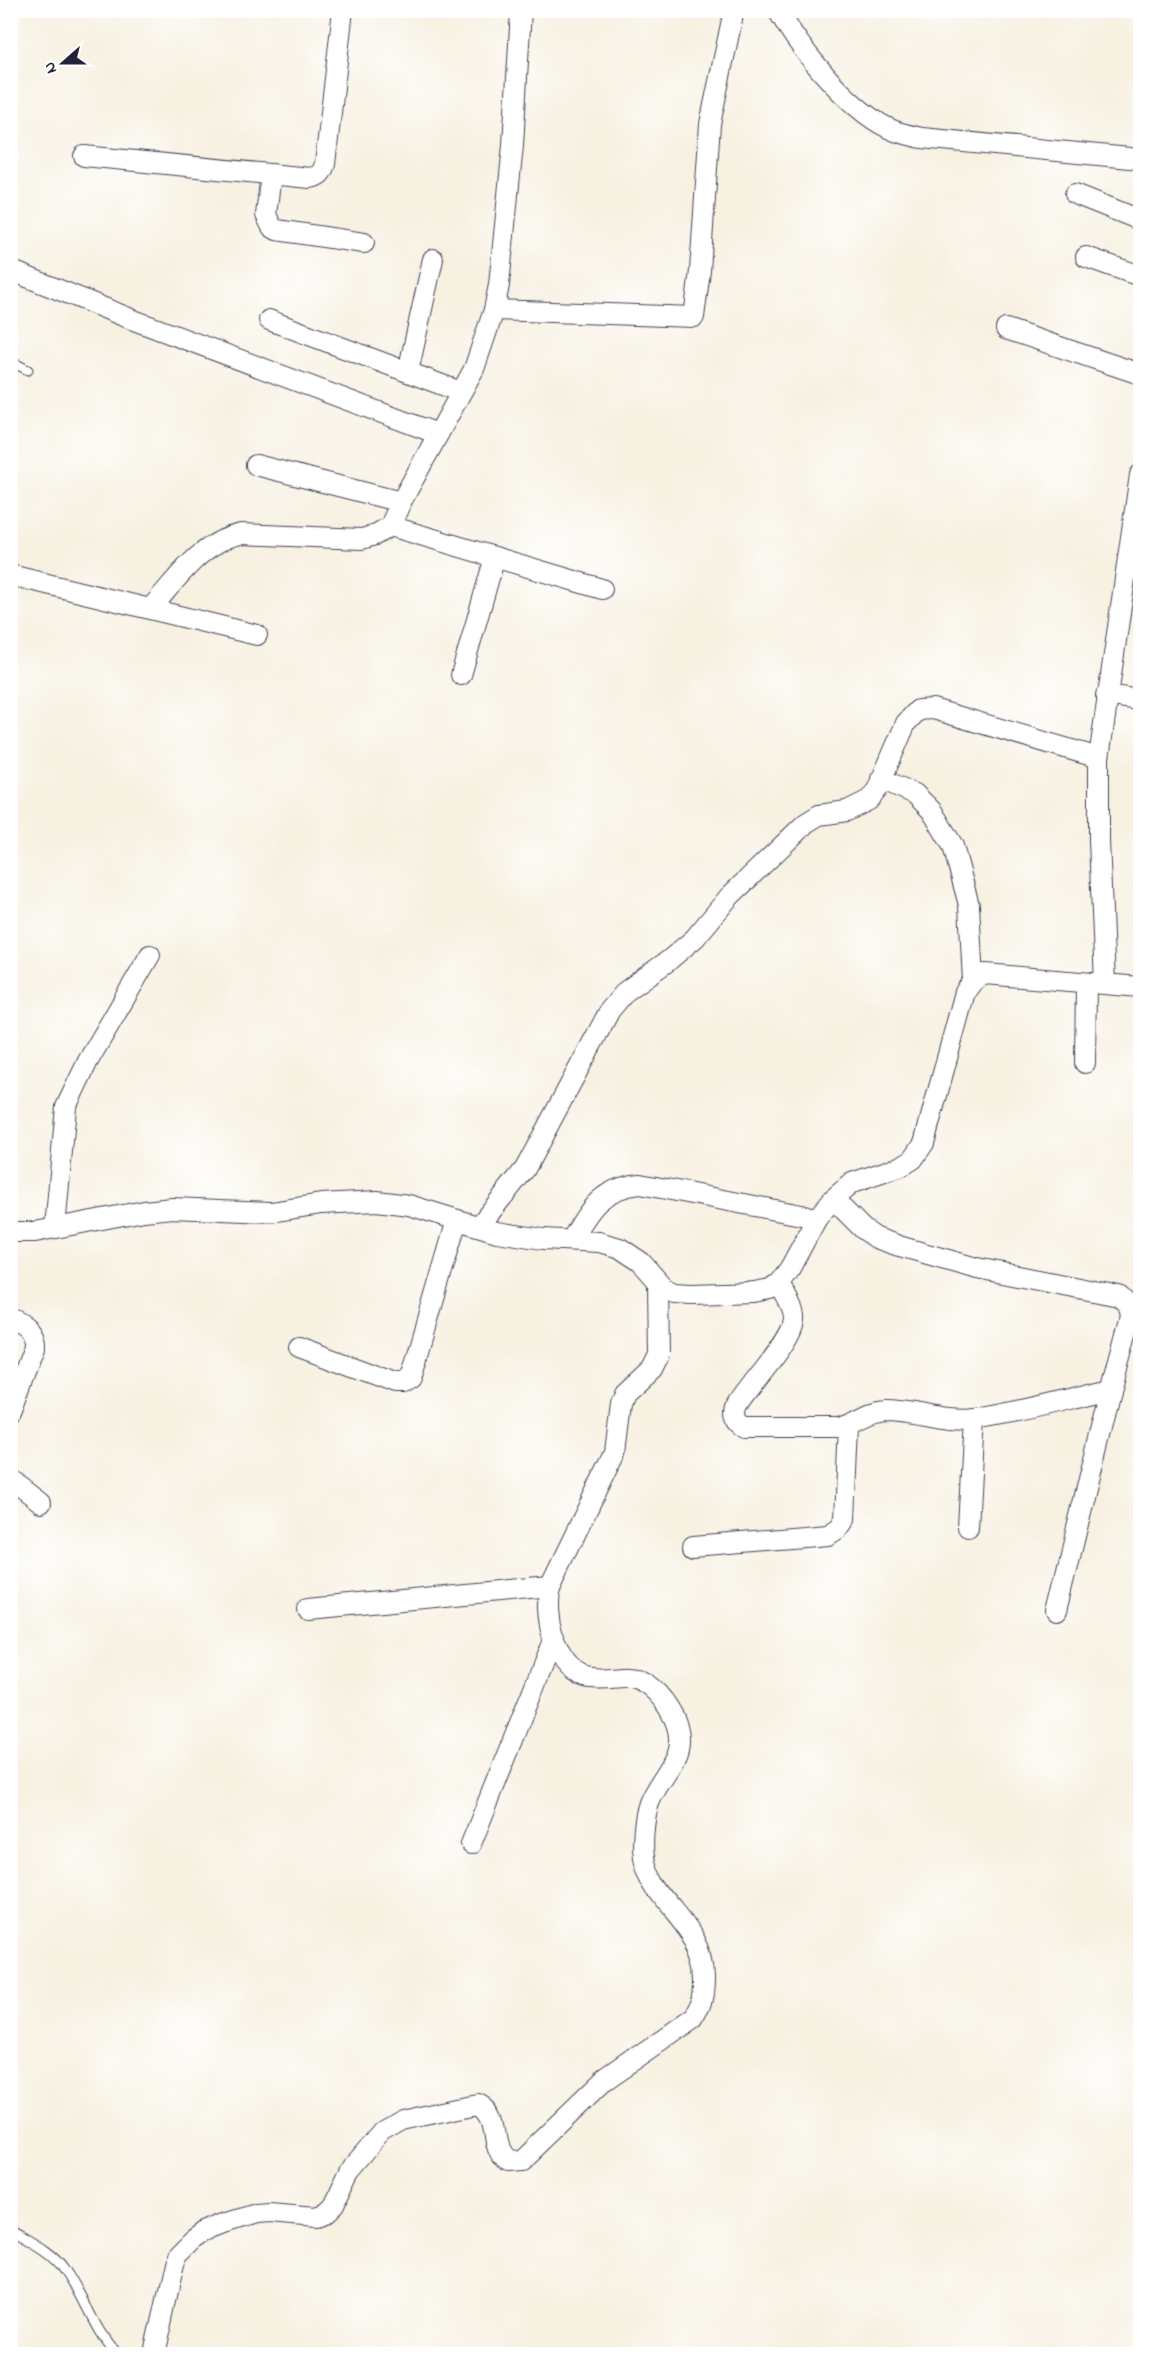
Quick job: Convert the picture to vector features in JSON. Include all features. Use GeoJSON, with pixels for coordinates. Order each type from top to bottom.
{"type":"FeatureCollection","features":[{"type":"Feature","properties":{"kind":"street"},"geometry":{"type":"LineString","coordinates":[[84,156],[310,178],[322,174],[344,10]]}},
{"type":"Feature","properties":{"kind":"street"},"geometry":{"type":"LineString","coordinates":[[150,609],[205,549],[230,536],[241,534],[362,539],[375,535],[390,526],[479,357],[494,310],[499,285],[512,157],[521,10]]}},
{"type":"Feature","properties":{"kind":"street"},"geometry":{"type":"LineString","coordinates":[[494,310],[694,317],[700,271],[710,124],[734,10]]}},
{"type":"Feature","properties":{"kind":"street"},"geometry":{"type":"LineString","coordinates":[[778,10],[788,30],[816,65],[854,104],[895,131],[922,138],[1140,159]]}},
{"type":"Feature","properties":{"kind":"street"},"geometry":{"type":"LineString","coordinates":[[271,174],[266,215],[272,227],[277,230],[364,243]]}},
{"type":"Feature","properties":{"kind":"street"},"geometry":{"type":"LineString","coordinates":[[1075,194],[1140,220]]}},
{"type":"Feature","properties":{"kind":"street"},"geometry":{"type":"LineString","coordinates":[[1086,256],[1140,276]]}},
{"type":"Feature","properties":{"kind":"street"},"geometry":{"type":"LineString","coordinates":[[408,372],[433,259]]}},
{"type":"Feature","properties":{"kind":"street"},"geometry":{"type":"LineString","coordinates":[[10,270],[131,319],[438,434]]}},
{"type":"Feature","properties":{"kind":"street"},"geometry":{"type":"LineString","coordinates":[[269,320],[461,392]]}},
{"type":"Feature","properties":{"kind":"street"},"geometry":{"type":"LineString","coordinates":[[1006,329],[1140,374]]}},
{"type":"Feature","properties":{"kind":"street"},"geometry":{"type":"LineString","coordinates":[[256,465],[401,502]]}},
{"type":"Feature","properties":{"kind":"street"},"geometry":{"type":"LineString","coordinates":[[1085,1063],[1096,984],[1099,758],[1106,695],[1140,475]]}},
{"type":"Feature","properties":{"kind":"street"},"geometry":{"type":"LineString","coordinates":[[390,526],[602,589]]}},
{"type":"Feature","properties":{"kind":"street"},"geometry":{"type":"LineString","coordinates":[[461,675],[495,557]]}},
{"type":"Feature","properties":{"kind":"street"},"geometry":{"type":"LineString","coordinates":[[10,575],[257,635]]}},
{"type":"Feature","properties":{"kind":"street"},"geometry":{"type":"LineString","coordinates":[[1106,695],[1140,700]]}},
{"type":"Feature","properties":{"kind":"street"},"geometry":{"type":"LineString","coordinates":[[479,1226],[525,1169],[610,1010],[626,991],[695,938],[729,897],[806,823],[819,815],[847,811],[869,800],[877,790],[906,723],[918,710],[925,708],[1099,758]]}},
{"type":"Feature","properties":{"kind":"street"},"geometry":{"type":"LineString","coordinates":[[881,779],[915,794],[932,811],[953,846],[969,905],[973,981]]}},
{"type":"Feature","properties":{"kind":"street"},"geometry":{"type":"LineString","coordinates":[[55,1228],[66,1107],[88,1061],[150,954]]}},
{"type":"Feature","properties":{"kind":"street"},"geometry":{"type":"LineString","coordinates":[[10,1232],[35,1232],[144,1211],[172,1208],[271,1212],[321,1204],[377,1201],[409,1205],[497,1232],[543,1239],[599,1242],[626,1251],[641,1262],[658,1283],[674,1293],[754,1292],[770,1289],[790,1268],[817,1218],[833,1199],[852,1183],[902,1166],[913,1159],[924,1143],[965,992],[973,981],[985,974],[1140,987]]}},
{"type":"Feature","properties":{"kind":"street"},"geometry":{"type":"LineString","coordinates":[[572,1239],[597,1201],[626,1185],[640,1184],[817,1218]]}},
{"type":"Feature","properties":{"kind":"street"},"geometry":{"type":"LineString","coordinates":[[833,1199],[863,1229],[876,1238],[977,1268],[1119,1296],[1135,1306],[1111,1389],[1057,1610]]}},
{"type":"Feature","properties":{"kind":"street"},"geometry":{"type":"LineString","coordinates":[[299,1347],[395,1383],[403,1383],[411,1378],[457,1220]]}},
{"type":"Feature","properties":{"kind":"street"},"geometry":{"type":"LineString","coordinates":[[154,2355],[174,2264],[183,2248],[204,2232],[256,2213],[316,2216],[326,2212],[333,2205],[350,2170],[382,2132],[404,2120],[478,2104],[486,2108],[493,2120],[501,2157],[508,2162],[521,2161],[604,2081],[693,2019],[702,2007],[705,1962],[696,1938],[654,1883],[645,1861],[643,1841],[648,1804],[679,1750],[680,1738],[677,1726],[664,1701],[639,1680],[625,1677],[608,1679],[586,1677],[576,1672],[562,1656],[548,1616],[547,1598],[550,1586],[615,1452],[621,1404],[626,1394],[652,1369],[659,1355],[658,1283]]}},
{"type":"Feature","properties":{"kind":"street"},"geometry":{"type":"LineString","coordinates":[[778,1283],[794,1314],[794,1323],[780,1347],[741,1398],[734,1412],[735,1419],[744,1427],[838,1427],[849,1425],[869,1413],[887,1410],[943,1418],[974,1419],[1111,1389]]}},
{"type":"Feature","properties":{"kind":"street"},"geometry":{"type":"LineString","coordinates":[[10,1318],[31,1330],[34,1347],[10,1410]]}},
{"type":"Feature","properties":{"kind":"street"},"geometry":{"type":"LineString","coordinates":[[968,1527],[974,1419]]}},
{"type":"Feature","properties":{"kind":"street"},"geometry":{"type":"LineString","coordinates":[[693,1546],[828,1534],[839,1528],[845,1519],[847,1503],[849,1425]]}},
{"type":"Feature","properties":{"kind":"street"},"geometry":{"type":"LineString","coordinates":[[10,1478],[41,1502]]}},
{"type":"Feature","properties":{"kind":"street"},"geometry":{"type":"LineString","coordinates":[[308,1609],[550,1586]]}},
{"type":"Feature","properties":{"kind":"street"},"geometry":{"type":"LineString","coordinates":[[471,1844],[554,1638]]}},
{"type":"Feature","properties":{"kind":"lane"},"geometry":{"type":"LineString","coordinates":[[10,361],[28,370]]}},
{"type":"Feature","properties":{"kind":"lane"},"geometry":{"type":"LineString","coordinates":[[10,2228],[55,2257],[66,2269],[102,2338],[117,2355]]}}]}
